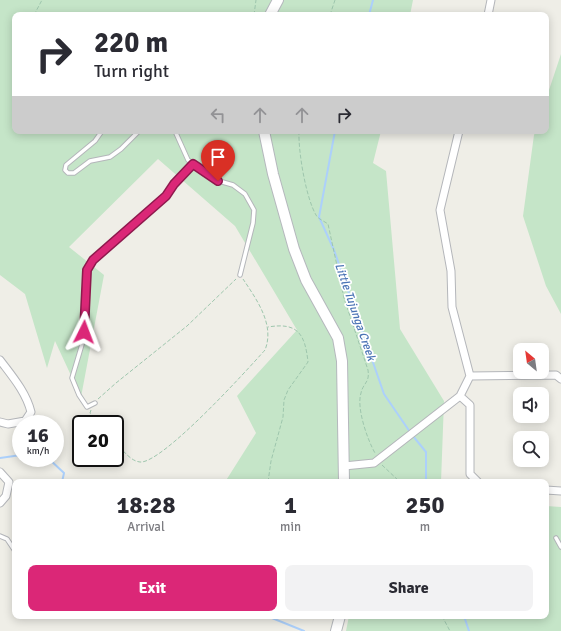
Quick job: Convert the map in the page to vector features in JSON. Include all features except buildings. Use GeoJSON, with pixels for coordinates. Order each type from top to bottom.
{"type":"FeatureCollection","features":[{"type":"Feature","properties":{"kind":"main road"},"geometry":{"type":"LineString","coordinates":[[272,12],[278,0]]}},
{"type":"Feature","properties":{"kind":"main road"},"geometry":{"type":"LineString","coordinates":[[265,134],[273,174],[294,249],[306,280],[338,338],[342,361],[344,479]]}},
{"type":"Feature","properties":{"kind":"main road"},"geometry":{"type":"LineString","coordinates":[[336,631],[339,619]]}},
{"type":"Feature","properties":{"kind":"street"},"geometry":{"type":"LineString","coordinates":[[489,12],[491,0]]}},
{"type":"Feature","properties":{"kind":"street"},"geometry":{"type":"LineString","coordinates":[[344,466],[374,463],[460,396],[470,376],[452,307],[451,271],[440,210],[458,134]]}},
{"type":"Feature","properties":{"kind":"street"},"geometry":{"type":"LineString","coordinates":[[0,360],[16,380],[29,404],[31,412],[25,421],[8,424],[0,422]]}},
{"type":"Feature","properties":{"kind":"street"},"geometry":{"type":"LineString","coordinates":[[470,376],[556,375],[561,379]]}},
{"type":"Feature","properties":{"kind":"street"},"geometry":{"type":"LineString","coordinates":[[460,396],[470,405],[470,474],[475,479]]}},
{"type":"Feature","properties":{"kind":"street"},"geometry":{"type":"LineString","coordinates":[[0,472],[9,482],[6,496],[0,503]]}},
{"type":"Feature","properties":{"kind":"street"},"geometry":{"type":"LineString","coordinates":[[549,490],[561,491]]}},
{"type":"Feature","properties":{"kind":"lane"},"geometry":{"type":"LineString","coordinates":[[100,134],[95,142],[66,165],[66,170],[68,173],[74,173],[90,161],[110,157],[121,149],[136,134]]}},
{"type":"Feature","properties":{"kind":"lane"},"geometry":{"type":"LineString","coordinates":[[175,134],[188,160],[218,181],[233,185],[245,194],[254,210],[251,230],[240,275]]}},
{"type":"Feature","properties":{"kind":"lane"},"geometry":{"type":"LineString","coordinates":[[95,403],[87,407],[78,395],[72,378],[83,341],[87,270],[93,260],[166,196],[174,184],[193,164]]}},
{"type":"Feature","properties":{"kind":"lane"},"geometry":{"type":"LineString","coordinates":[[0,536],[8,539],[12,546]]}},
{"type":"Feature","properties":{"kind":"lane"},"geometry":{"type":"LineString","coordinates":[[556,538],[561,546]]}},
{"type":"Feature","properties":{"kind":"path"},"geometry":{"type":"LineString","coordinates":[[36,12],[42,0]]}},
{"type":"Feature","properties":{"kind":"path"},"geometry":{"type":"LineString","coordinates":[[254,12],[256,0]]}},
{"type":"Feature","properties":{"kind":"path"},"geometry":{"type":"LineString","coordinates":[[331,12],[334,0]]}},
{"type":"Feature","properties":{"kind":"path"},"geometry":{"type":"LineString","coordinates":[[299,134],[300,152],[309,198],[316,216],[328,224],[342,292],[368,370],[369,379],[360,393],[364,426],[368,442],[384,468],[397,479]]}},
{"type":"Feature","properties":{"kind":"path"},"geometry":{"type":"LineString","coordinates":[[92,415],[90,413],[95,403],[116,382],[187,326],[240,275],[260,306],[268,327],[269,340],[265,350],[249,369],[188,430],[153,458],[142,463],[133,461],[124,452]]}},
{"type":"Feature","properties":{"kind":"path"},"geometry":{"type":"LineString","coordinates":[[268,327],[283,325],[297,329],[306,343],[308,362],[288,390],[284,400],[283,417],[271,461],[268,479]]}},
{"type":"Feature","properties":{"kind":"path"},"geometry":{"type":"LineString","coordinates":[[444,619],[450,631]]}},
{"type":"Feature","properties":{"kind":"green space"},"geometry":{"type":"Polygon","coordinates":[[[0,0],[413,0],[411,12],[12,12],[12,134],[380,134],[373,163],[386,171],[400,329],[444,401],[441,479],[227,479],[256,433],[237,396],[297,330],[235,226],[158,159],[69,247],[104,275],[81,397],[55,341],[47,368],[25,294],[0,275],[0,0]]]}},
{"type":"Feature","properties":{"kind":"green space"},"geometry":{"type":"Polygon","coordinates":[[[561,54],[561,314],[546,286],[523,216],[534,135],[549,134],[549,90],[561,54]]]}},
{"type":"Feature","properties":{"kind":"green space"},"geometry":{"type":"Polygon","coordinates":[[[549,506],[561,507],[561,631],[346,631],[348,619],[549,619],[549,506]]]}},
{"type":"Feature","properties":{"kind":"waterway","name":"Little Tujunga Creek"},"geometry":{"type":"LineString","coordinates":[[370,12],[373,0]]}},
{"type":"Feature","properties":{"kind":"waterway","name":"Little Tujunga Creek"},"geometry":{"type":"LineString","coordinates":[[334,134],[319,217],[334,250],[384,394],[410,432]]}},
{"type":"Feature","properties":{"kind":"waterway","name":"Little Tujunga Creek"},"geometry":{"type":"LineString","coordinates":[[413,436],[426,452],[426,479]]}},
{"type":"Feature","properties":{"kind":"waterway"},"geometry":{"type":"LineString","coordinates":[[0,458],[12,456]]}},
{"type":"Feature","properties":{"kind":"waterway"},"geometry":{"type":"LineString","coordinates":[[58,467],[64,473],[63,479]]}},
{"type":"Feature","properties":{"kind":"waterway"},"geometry":{"type":"LineString","coordinates":[[274,619],[304,631]]}},
{"type":"Feature","properties":{"kind":"waterway","name":"Little Tujunga Creek"},"geometry":{"type":"LineString","coordinates":[[465,619],[469,631]]}},
{"type":"Feature","properties":{"kind":"route"},"geometry":{"type":"LineString","coordinates":[[84,332],[87,270],[93,260],[166,196],[174,184],[193,164],[218,181]]}}]}
